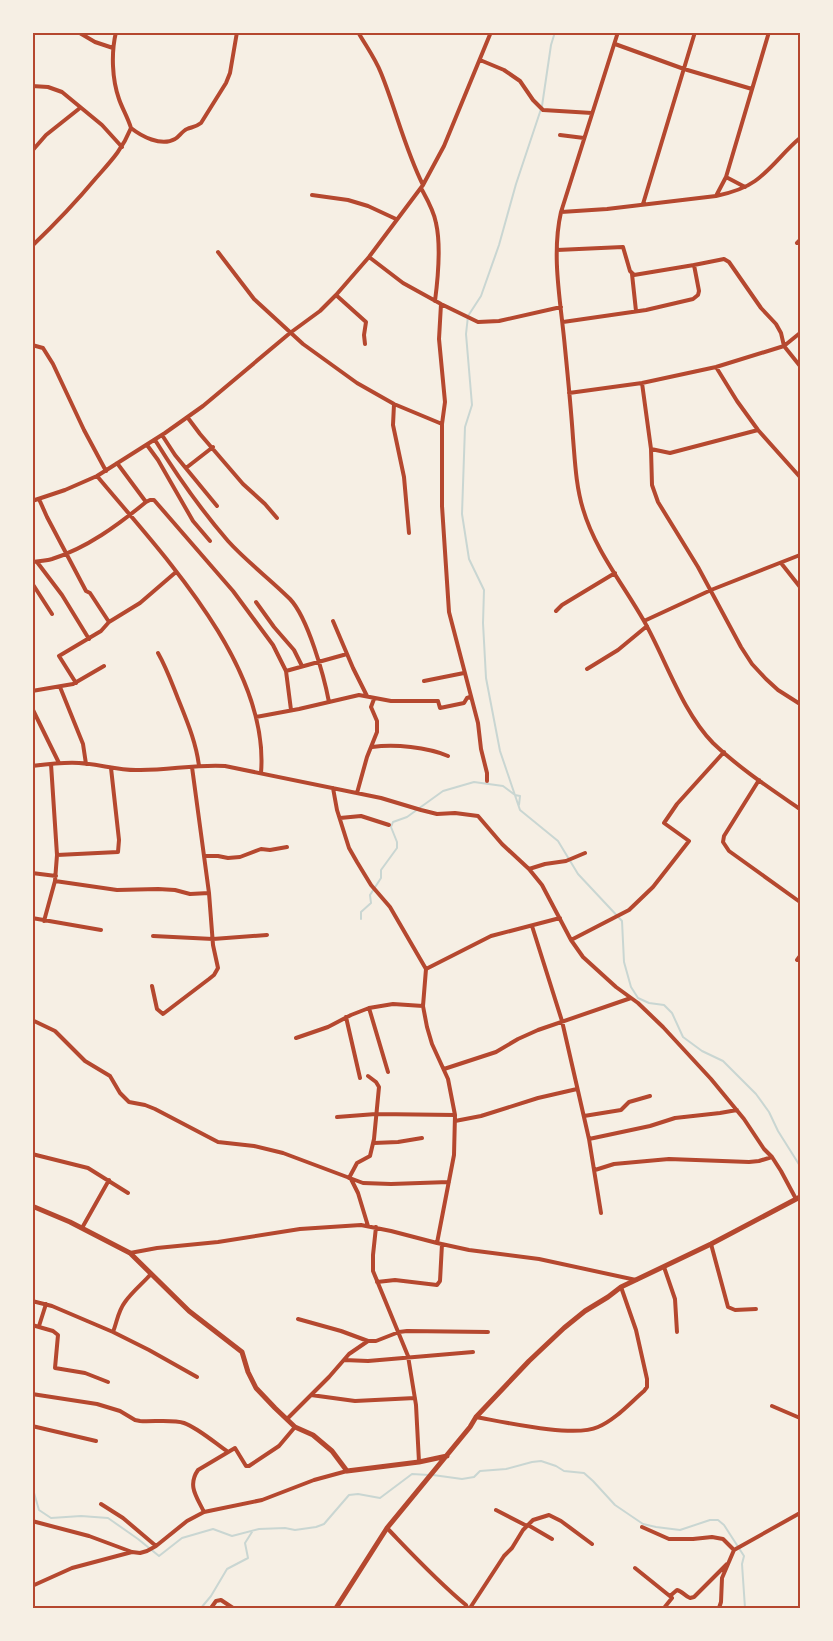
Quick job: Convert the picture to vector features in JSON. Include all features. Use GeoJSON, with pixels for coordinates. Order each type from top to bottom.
{"type":"FeatureCollection","features":[{"type":"Feature","properties":{"kind":"street"},"geometry":{"type":"LineString","coordinates":[[78,32],[95,42],[113,48]]}},
{"type":"Feature","properties":{"kind":"street"},"geometry":{"type":"LineString","coordinates":[[116,32],[113,48],[117,94],[131,128],[152,140],[171,141],[184,131],[201,123],[226,83],[230,73],[237,32]]}},
{"type":"Feature","properties":{"kind":"street"},"geometry":{"type":"LineString","coordinates":[[358,32],[381,72],[437,225],[438,269],[435,301]]}},
{"type":"Feature","properties":{"kind":"street"},"geometry":{"type":"LineString","coordinates":[[32,501],[65,490],[97,476],[188,418],[336,296],[422,186],[444,146],[492,32]]}},
{"type":"Feature","properties":{"kind":"street"},"geometry":{"type":"LineString","coordinates":[[618,32],[561,212],[558,230],[557,250],[561,307],[576,473],[582,507],[589,529],[644,620],[695,718],[708,736],[724,752],[800,809]]}},
{"type":"Feature","properties":{"kind":"street"},"geometry":{"type":"LineString","coordinates":[[642,204],[695,32]]}},
{"type":"Feature","properties":{"kind":"street"},"geometry":{"type":"LineString","coordinates":[[716,196],[726,177],[769,32]]}},
{"type":"Feature","properties":{"kind":"street"},"geometry":{"type":"LineString","coordinates":[[615,44],[684,69],[752,89]]}},
{"type":"Feature","properties":{"kind":"street"},"geometry":{"type":"LineString","coordinates":[[480,60],[504,70],[520,81],[543,110],[592,113]]}},
{"type":"Feature","properties":{"kind":"street"},"geometry":{"type":"LineString","coordinates":[[32,86],[56,89],[102,125],[122,147]]}},
{"type":"Feature","properties":{"kind":"street"},"geometry":{"type":"LineString","coordinates":[[32,151],[46,136],[80,108]]}},
{"type":"Feature","properties":{"kind":"street"},"geometry":{"type":"LineString","coordinates":[[32,246],[68,210],[112,161],[122,147],[131,128]]}},
{"type":"Feature","properties":{"kind":"street"},"geometry":{"type":"LineString","coordinates":[[560,135],[584,138]]}},
{"type":"Feature","properties":{"kind":"street"},"geometry":{"type":"LineString","coordinates":[[561,212],[607,209],[716,196],[745,187],[762,176],[800,138]]}},
{"type":"Feature","properties":{"kind":"street"},"geometry":{"type":"LineString","coordinates":[[726,177],[745,187]]}},
{"type":"Feature","properties":{"kind":"street"},"geometry":{"type":"LineString","coordinates":[[312,194],[348,200],[368,206],[396,219]]}},
{"type":"Feature","properties":{"kind":"street"},"geometry":{"type":"LineString","coordinates":[[557,250],[623,247],[632,274],[636,311]]}},
{"type":"Feature","properties":{"kind":"street"},"geometry":{"type":"LineString","coordinates":[[218,252],[254,299],[303,344],[343,374],[394,404],[442,424]]}},
{"type":"Feature","properties":{"kind":"street"},"geometry":{"type":"LineString","coordinates":[[368,257],[403,282],[435,301],[478,322],[499,321],[561,307]]}},
{"type":"Feature","properties":{"kind":"street"},"geometry":{"type":"LineString","coordinates":[[632,274],[724,259],[729,262],[761,308],[779,329],[784,346],[800,366]]}},
{"type":"Feature","properties":{"kind":"street"},"geometry":{"type":"LineString","coordinates":[[563,322],[685,302],[696,297],[699,291],[694,265]]}},
{"type":"Feature","properties":{"kind":"street"},"geometry":{"type":"LineString","coordinates":[[336,296],[365,319],[365,344]]}},
{"type":"Feature","properties":{"kind":"street"},"geometry":{"type":"LineString","coordinates":[[441,304],[439,339],[445,402],[442,424],[442,506],[449,612],[478,723],[487,782]]}},
{"type":"Feature","properties":{"kind":"street"},"geometry":{"type":"LineString","coordinates":[[569,393],[642,383],[716,366],[784,346],[800,333]]}},
{"type":"Feature","properties":{"kind":"street"},"geometry":{"type":"LineString","coordinates":[[32,345],[42,348],[53,364],[84,430],[106,470]]}},
{"type":"Feature","properties":{"kind":"street"},"geometry":{"type":"LineString","coordinates":[[716,366],[737,401],[758,430],[800,477]]}},
{"type":"Feature","properties":{"kind":"street"},"geometry":{"type":"LineString","coordinates":[[642,383],[651,448],[654,494],[752,664],[778,690],[800,704]]}},
{"type":"Feature","properties":{"kind":"street"},"geometry":{"type":"LineString","coordinates":[[394,404],[393,425],[404,478],[409,533]]}},
{"type":"Feature","properties":{"kind":"street"},"geometry":{"type":"LineString","coordinates":[[188,418],[243,484],[277,518]]}},
{"type":"Feature","properties":{"kind":"street"},"geometry":{"type":"LineString","coordinates":[[651,448],[670,453],[758,430]]}},
{"type":"Feature","properties":{"kind":"street"},"geometry":{"type":"LineString","coordinates":[[162,435],[175,455],[217,506]]}},
{"type":"Feature","properties":{"kind":"street"},"geometry":{"type":"LineString","coordinates":[[154,440],[202,508],[230,543],[292,602],[306,625],[328,702]]}},
{"type":"Feature","properties":{"kind":"street"},"geometry":{"type":"LineString","coordinates":[[147,444],[193,521],[210,541]]}},
{"type":"Feature","properties":{"kind":"street"},"geometry":{"type":"LineString","coordinates":[[186,468],[213,447]]}},
{"type":"Feature","properties":{"kind":"street"},"geometry":{"type":"LineString","coordinates":[[117,463],[146,502]]}},
{"type":"Feature","properties":{"kind":"street"},"geometry":{"type":"LineString","coordinates":[[97,476],[202,605],[222,638],[248,692],[256,717],[261,739],[261,772]]}},
{"type":"Feature","properties":{"kind":"street"},"geometry":{"type":"LineString","coordinates":[[39,499],[86,590],[109,622]]}},
{"type":"Feature","properties":{"kind":"street"},"geometry":{"type":"LineString","coordinates":[[89,639],[62,596],[34,562],[66,553],[101,535],[130,516],[146,502],[154,500],[233,591],[265,633],[286,671],[291,710]]}},
{"type":"Feature","properties":{"kind":"street"},"geometry":{"type":"LineString","coordinates":[[644,620],[711,590],[800,555]]}},
{"type":"Feature","properties":{"kind":"street"},"geometry":{"type":"LineString","coordinates":[[780,562],[800,587]]}},
{"type":"Feature","properties":{"kind":"street"},"geometry":{"type":"LineString","coordinates":[[76,683],[60,656],[101,632],[109,622],[140,603],[176,572]]}},
{"type":"Feature","properties":{"kind":"street"},"geometry":{"type":"LineString","coordinates":[[556,611],[562,605],[615,573]]}},
{"type":"Feature","properties":{"kind":"street"},"geometry":{"type":"LineString","coordinates":[[32,583],[52,614]]}},
{"type":"Feature","properties":{"kind":"street"},"geometry":{"type":"LineString","coordinates":[[256,602],[294,650],[302,666]]}},
{"type":"Feature","properties":{"kind":"street"},"geometry":{"type":"LineString","coordinates":[[333,620],[367,696]]}},
{"type":"Feature","properties":{"kind":"street"},"geometry":{"type":"LineString","coordinates":[[587,669],[618,650],[647,626]]}},
{"type":"Feature","properties":{"kind":"street"},"geometry":{"type":"LineString","coordinates":[[158,653],[186,717],[198,751],[199,766]]}},
{"type":"Feature","properties":{"kind":"street"},"geometry":{"type":"LineString","coordinates":[[286,671],[347,654]]}},
{"type":"Feature","properties":{"kind":"street"},"geometry":{"type":"LineString","coordinates":[[32,691],[76,683],[104,666]]}},
{"type":"Feature","properties":{"kind":"street"},"geometry":{"type":"LineString","coordinates":[[424,681],[464,673]]}},
{"type":"Feature","properties":{"kind":"street"},"geometry":{"type":"LineString","coordinates":[[60,687],[83,744],[86,764]]}},
{"type":"Feature","properties":{"kind":"street"},"geometry":{"type":"LineString","coordinates":[[256,717],[359,695],[391,701],[438,701],[440,708],[464,703],[470,697]]}},
{"type":"Feature","properties":{"kind":"street"},"geometry":{"type":"LineString","coordinates":[[357,793],[378,726],[371,707],[374,699]]}},
{"type":"Feature","properties":{"kind":"street"},"geometry":{"type":"LineString","coordinates":[[32,708],[59,763]]}},
{"type":"Feature","properties":{"kind":"street"},"geometry":{"type":"LineString","coordinates":[[372,747],[393,746],[432,750],[448,756]]}},
{"type":"Feature","properties":{"kind":"street"},"geometry":{"type":"LineString","coordinates":[[571,940],[629,910],[653,887],[690,841],[664,823],[677,804],[724,752]]}},
{"type":"Feature","properties":{"kind":"street"},"geometry":{"type":"LineString","coordinates":[[32,766],[59,763],[148,770],[225,766],[381,798],[437,814],[455,813],[478,816],[542,885],[571,940],[588,963],[663,1027],[737,1110],[764,1149],[772,1157],[798,1198],[711,1244],[621,1287],[585,1311],[564,1328],[529,1360],[476,1417],[447,1456],[387,1528],[336,1608]]}},
{"type":"Feature","properties":{"kind":"street"},"geometry":{"type":"LineString","coordinates":[[44,921],[55,878],[57,855],[51,764]]}},
{"type":"Feature","properties":{"kind":"street"},"geometry":{"type":"LineString","coordinates":[[152,986],[157,1009],[160,1013],[165,1014],[214,974],[218,968],[192,767]]}},
{"type":"Feature","properties":{"kind":"street"},"geometry":{"type":"LineString","coordinates":[[57,855],[118,852],[119,840],[111,768]]}},
{"type":"Feature","properties":{"kind":"street"},"geometry":{"type":"LineString","coordinates":[[759,780],[724,836],[723,842],[729,851],[800,902]]}},
{"type":"Feature","properties":{"kind":"street"},"geometry":{"type":"LineString","coordinates":[[333,788],[350,848],[372,885],[394,914],[426,969],[423,1006],[427,1027],[451,1089],[455,1115],[455,1146],[439,1244],[440,1282],[437,1285],[395,1280],[377,1282]]}},
{"type":"Feature","properties":{"kind":"street"},"geometry":{"type":"LineString","coordinates":[[340,818],[361,816],[389,825]]}},
{"type":"Feature","properties":{"kind":"street"},"geometry":{"type":"LineString","coordinates":[[205,856],[240,857],[261,849],[270,850],[287,846]]}},
{"type":"Feature","properties":{"kind":"street"},"geometry":{"type":"LineString","coordinates":[[529,869],[545,864],[566,861],[585,853]]}},
{"type":"Feature","properties":{"kind":"street"},"geometry":{"type":"LineString","coordinates":[[32,873],[117,890],[158,889],[175,890],[190,894],[209,894]]}},
{"type":"Feature","properties":{"kind":"street"},"geometry":{"type":"LineString","coordinates":[[32,918],[101,930]]}},
{"type":"Feature","properties":{"kind":"street"},"geometry":{"type":"LineString","coordinates":[[426,969],[491,936],[560,918]]}},
{"type":"Feature","properties":{"kind":"street"},"geometry":{"type":"LineString","coordinates":[[532,926],[562,1021],[590,1139],[601,1213]]}},
{"type":"Feature","properties":{"kind":"street"},"geometry":{"type":"LineString","coordinates":[[153,936],[213,939],[267,935]]}},
{"type":"Feature","properties":{"kind":"street"},"geometry":{"type":"LineString","coordinates":[[444,1069],[496,1052],[523,1036],[562,1021],[630,998]]}},
{"type":"Feature","properties":{"kind":"street"},"geometry":{"type":"LineString","coordinates":[[296,1038],[369,1008],[393,1004],[423,1006]]}},
{"type":"Feature","properties":{"kind":"street"},"geometry":{"type":"LineString","coordinates":[[369,1008],[388,1072]]}},
{"type":"Feature","properties":{"kind":"street"},"geometry":{"type":"LineString","coordinates":[[346,1017],[360,1078]]}},
{"type":"Feature","properties":{"kind":"street"},"geometry":{"type":"LineString","coordinates":[[32,1020],[55,1031],[85,1061],[110,1076],[120,1093],[129,1102],[155,1109],[218,1142],[254,1146],[283,1153],[368,1184],[449,1182]]}},
{"type":"Feature","properties":{"kind":"street"},"geometry":{"type":"LineString","coordinates":[[350,1179],[357,1163],[370,1156],[374,1143],[379,1084],[368,1076]]}},
{"type":"Feature","properties":{"kind":"street"},"geometry":{"type":"LineString","coordinates":[[455,1121],[482,1116],[532,1100],[577,1089]]}},
{"type":"Feature","properties":{"kind":"street"},"geometry":{"type":"LineString","coordinates":[[584,1116],[621,1110],[630,1102],[650,1096]]}},
{"type":"Feature","properties":{"kind":"street"},"geometry":{"type":"LineString","coordinates":[[590,1139],[650,1126],[675,1118],[737,1110]]}},
{"type":"Feature","properties":{"kind":"street"},"geometry":{"type":"LineString","coordinates":[[337,1117],[376,1114],[455,1115]]}},
{"type":"Feature","properties":{"kind":"street"},"geometry":{"type":"LineString","coordinates":[[374,1143],[404,1142],[422,1138]]}},
{"type":"Feature","properties":{"kind":"street"},"geometry":{"type":"LineString","coordinates":[[32,1154],[79,1165],[109,1180],[128,1193]]}},
{"type":"Feature","properties":{"kind":"street"},"geometry":{"type":"LineString","coordinates":[[595,1170],[614,1164],[669,1159],[741,1162],[759,1161],[772,1157]]}},
{"type":"Feature","properties":{"kind":"street"},"geometry":{"type":"LineString","coordinates":[[350,1179],[358,1193],[368,1226]]}},
{"type":"Feature","properties":{"kind":"street"},"geometry":{"type":"LineString","coordinates":[[82,1228],[109,1180]]}},
{"type":"Feature","properties":{"kind":"street"},"geometry":{"type":"LineString","coordinates":[[32,1206],[82,1228],[130,1253],[189,1310],[242,1352],[248,1372],[256,1388],[295,1427],[313,1434],[332,1451],[347,1470]]}},
{"type":"Feature","properties":{"kind":"street"},"geometry":{"type":"LineString","coordinates":[[130,1253],[300,1229],[352,1225],[376,1227],[439,1244],[539,1259],[636,1280]]}},
{"type":"Feature","properties":{"kind":"street"},"geometry":{"type":"LineString","coordinates":[[376,1227],[372,1262],[377,1282],[408,1356],[415,1398],[419,1462]]}},
{"type":"Feature","properties":{"kind":"street"},"geometry":{"type":"LineString","coordinates":[[711,1244],[728,1307],[735,1310],[756,1309]]}},
{"type":"Feature","properties":{"kind":"street"},"geometry":{"type":"LineString","coordinates":[[664,1267],[676,1299],[677,1332]]}},
{"type":"Feature","properties":{"kind":"street"},"geometry":{"type":"LineString","coordinates":[[113,1332],[118,1320],[118,1314],[124,1302],[151,1274]]}},
{"type":"Feature","properties":{"kind":"street"},"geometry":{"type":"LineString","coordinates":[[476,1417],[543,1428],[583,1432],[598,1428],[644,1391],[647,1387],[647,1379],[636,1330],[621,1287]]}},
{"type":"Feature","properties":{"kind":"street"},"geometry":{"type":"LineString","coordinates":[[32,1301],[46,1304],[113,1332],[197,1377]]}},
{"type":"Feature","properties":{"kind":"street"},"geometry":{"type":"LineString","coordinates":[[39,1326],[46,1304]]}},
{"type":"Feature","properties":{"kind":"street"},"geometry":{"type":"LineString","coordinates":[[298,1319],[368,1341]]}},
{"type":"Feature","properties":{"kind":"street"},"geometry":{"type":"LineString","coordinates":[[32,1324],[53,1331],[58,1336],[55,1368],[85,1373],[108,1382]]}},
{"type":"Feature","properties":{"kind":"street"},"geometry":{"type":"LineString","coordinates":[[287,1419],[349,1354],[368,1341],[399,1332],[488,1332]]}},
{"type":"Feature","properties":{"kind":"street"},"geometry":{"type":"LineString","coordinates":[[344,1360],[368,1361],[408,1356],[473,1352]]}},
{"type":"Feature","properties":{"kind":"street"},"geometry":{"type":"LineString","coordinates":[[32,1394],[98,1404],[120,1411],[140,1422],[175,1421],[184,1423],[196,1429],[228,1452]]}},
{"type":"Feature","properties":{"kind":"street"},"geometry":{"type":"LineString","coordinates":[[311,1395],[355,1401],[415,1398]]}},
{"type":"Feature","properties":{"kind":"street"},"geometry":{"type":"LineString","coordinates":[[772,1406],[800,1418]]}},
{"type":"Feature","properties":{"kind":"street"},"geometry":{"type":"LineString","coordinates":[[32,1426],[96,1442]]}},
{"type":"Feature","properties":{"kind":"street"},"geometry":{"type":"LineString","coordinates":[[204,1512],[192,1483],[198,1470],[235,1448],[246,1466],[249,1466],[279,1446],[295,1427]]}},
{"type":"Feature","properties":{"kind":"street"},"geometry":{"type":"LineString","coordinates":[[32,1586],[72,1568],[132,1552],[147,1551],[187,1521],[204,1512],[262,1500],[314,1480],[347,1470],[419,1462],[447,1456]]}},
{"type":"Feature","properties":{"kind":"street"},"geometry":{"type":"LineString","coordinates":[[101,1504],[118,1515],[156,1546]]}},
{"type":"Feature","properties":{"kind":"street"},"geometry":{"type":"LineString","coordinates":[[496,1510],[552,1539]]}},
{"type":"Feature","properties":{"kind":"street"},"geometry":{"type":"LineString","coordinates":[[719,1608],[722,1578],[734,1550],[800,1513]]}},
{"type":"Feature","properties":{"kind":"street"},"geometry":{"type":"LineString","coordinates":[[387,1528],[446,1590],[469,1608],[527,1526],[537,1518],[549,1515],[561,1521],[592,1544]]}},
{"type":"Feature","properties":{"kind":"street"},"geometry":{"type":"LineString","coordinates":[[32,1520],[89,1536],[132,1552]]}},
{"type":"Feature","properties":{"kind":"street"},"geometry":{"type":"LineString","coordinates":[[642,1527],[669,1539],[712,1537],[723,1539],[734,1550]]}},
{"type":"Feature","properties":{"kind":"street"},"geometry":{"type":"LineString","coordinates":[[664,1608],[672,1598],[670,1596],[676,1590],[690,1598],[694,1596],[729,1563]]}},
{"type":"Feature","properties":{"kind":"street"},"geometry":{"type":"LineString","coordinates":[[635,1568],[670,1596]]}},
{"type":"Feature","properties":{"kind":"street"},"geometry":{"type":"LineString","coordinates":[[211,1608],[216,1601],[220,1600],[233,1608]]}},
{"type":"Feature","properties":{"kind":"waterway"},"geometry":{"type":"LineString","coordinates":[[555,32],[551,45],[542,106],[516,184],[499,245],[481,296],[468,316],[466,334],[472,405],[465,427],[462,514],[469,559],[484,590],[483,623],[486,678],[500,751],[520,810],[558,841],[578,874],[622,921],[624,962],[631,987],[638,998],[649,1003],[664,1005],[672,1013],[683,1037],[702,1051],[723,1061],[756,1094],[769,1112],[778,1131],[800,1166]]}},
{"type":"Feature","properties":{"kind":"waterway"},"geometry":{"type":"LineString","coordinates":[[361,919],[361,912],[371,903],[370,895],[381,878],[381,870],[397,848],[397,842],[391,827],[393,822],[407,817],[443,791],[474,782],[503,786],[515,795],[520,796],[519,805]]}},
{"type":"Feature","properties":{"kind":"waterway"},"geometry":{"type":"LineString","coordinates":[[433,1475],[462,1479],[474,1477],[480,1471],[506,1469],[541,1461],[564,1471],[584,1473],[615,1505],[643,1524],[680,1530],[710,1520],[718,1520],[724,1525],[744,1556],[742,1564],[745,1608]]}},
{"type":"Feature","properties":{"kind":"waterway"},"geometry":{"type":"LineString","coordinates":[[32,1486],[39,1510],[51,1518],[81,1516],[108,1518],[159,1556],[182,1538],[213,1529],[232,1536],[259,1529],[285,1528],[295,1530],[316,1527],[324,1524],[349,1495],[358,1494],[380,1498],[412,1474],[429,1475]]}},
{"type":"Feature","properties":{"kind":"waterway"},"geometry":{"type":"LineString","coordinates":[[201,1608],[211,1596],[227,1569],[248,1558],[245,1543],[252,1532]]}}]}
